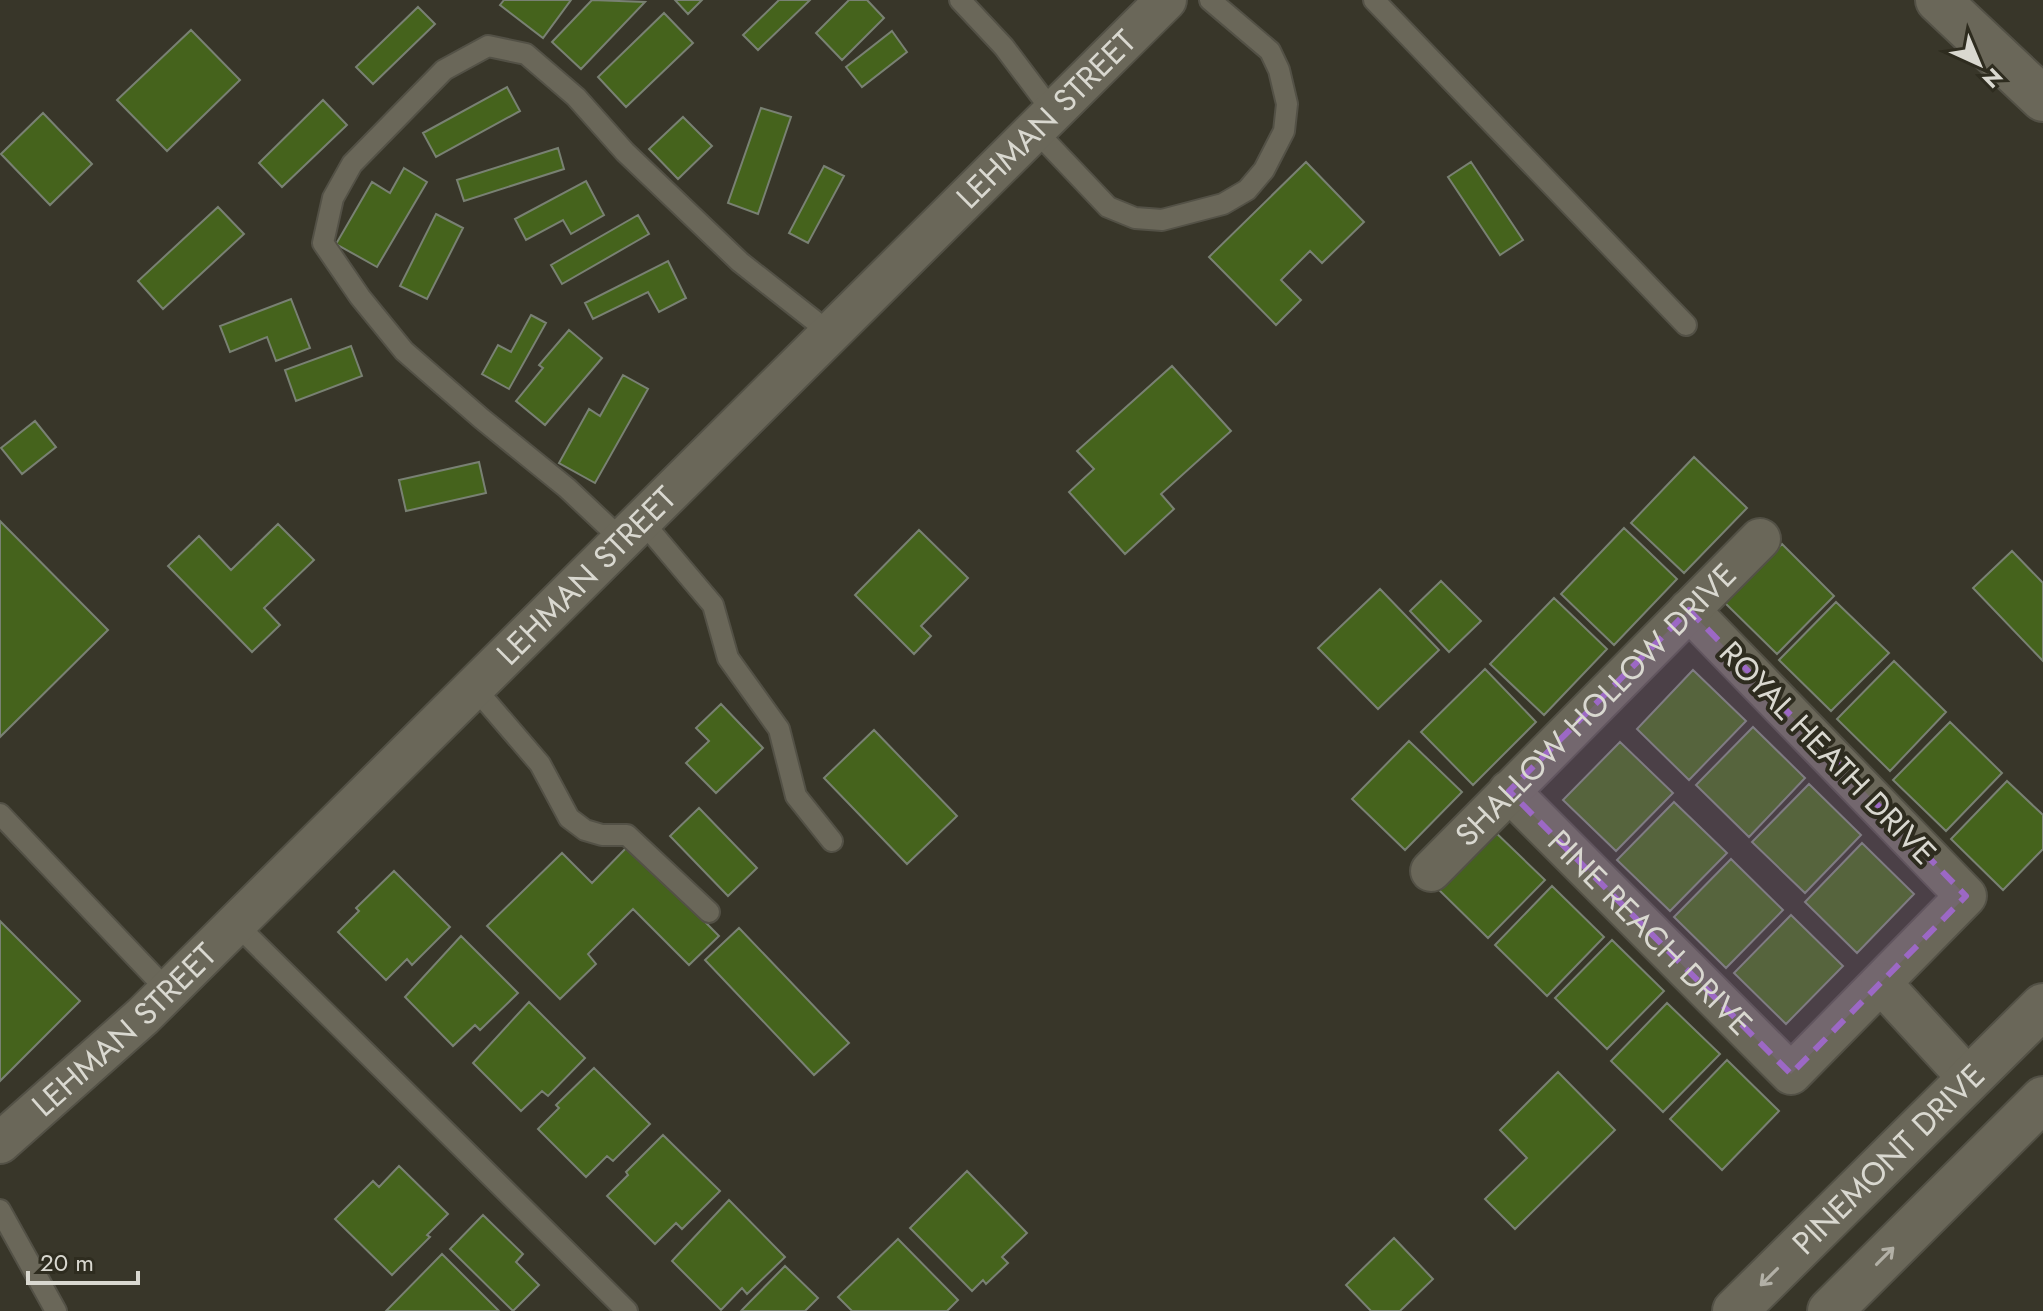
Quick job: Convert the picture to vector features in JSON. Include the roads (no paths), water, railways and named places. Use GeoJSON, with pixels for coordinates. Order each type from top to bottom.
{"type":"FeatureCollection","features":[{"type":"Feature","properties":{"kind":"main road"},"geometry":{"type":"LineString","coordinates":[[1938,0],[2043,99]]}},
{"type":"Feature","properties":{"kind":"main road","name":"PINEMONT DRIVE"},"geometry":{"type":"LineString","coordinates":[[1735,1311],[2043,1006]]}},
{"type":"Feature","properties":{"kind":"main road"},"geometry":{"type":"LineString","coordinates":[[1969,1079],[2029,1113]]}},
{"type":"Feature","properties":{"kind":"main road","name":"PINEMONT DRIVE"},"geometry":{"type":"LineString","coordinates":[[1830,1311],[2029,1113]]}},
{"type":"Feature","properties":{"kind":"street","name":"LEHMAN STREET"},"geometry":{"type":"LineString","coordinates":[[0,1143],[168,991],[1166,0]]}},
{"type":"Feature","properties":{"kind":"street","name":"SHALLOW HOLLOW DRIVE"},"geometry":{"type":"LineString","coordinates":[[1431,871],[1760,539]]}},
{"type":"Feature","properties":{"kind":"street","name":"ROYAL HEATH DRIVE"},"geometry":{"type":"LineString","coordinates":[[1689,610],[1966,896],[1881,983]]}},
{"type":"Feature","properties":{"kind":"street","name":"PINE REACH DRIVE"},"geometry":{"type":"LineString","coordinates":[[1509,791],[1791,1074],[1881,983]]}},
{"type":"Feature","properties":{"kind":"street"},"geometry":{"type":"LineString","coordinates":[[1881,983],[1969,1079]]}},
{"type":"Feature","properties":{"kind":"lane"},"geometry":{"type":"LineString","coordinates":[[960,0],[1004,47],[1044,121],[1108,207],[1135,218],[1162,220],[1223,204],[1247,190],[1264,170],[1284,131],[1287,104],[1279,70],[1270,51],[1210,0]]}},
{"type":"Feature","properties":{"kind":"lane"},"geometry":{"type":"LineString","coordinates":[[1374,0],[1686,325]]}},
{"type":"Feature","properties":{"kind":"lane"},"geometry":{"type":"LineString","coordinates":[[830,333],[728,251],[625,152],[576,97],[526,54],[488,46],[444,70],[352,164],[333,198],[323,243],[360,297],[404,351],[567,488],[632,530],[713,605],[728,658],[779,729],[796,796],[832,841]]}},
{"type":"Feature","properties":{"kind":"lane"},"geometry":{"type":"LineString","coordinates":[[474,687],[540,764],[569,818],[585,830],[602,835],[627,835],[709,912]]}},
{"type":"Feature","properties":{"kind":"lane"},"geometry":{"type":"LineString","coordinates":[[0,814],[168,991]]}},
{"type":"Feature","properties":{"kind":"lane"},"geometry":{"type":"LineString","coordinates":[[236,924],[627,1311]]}},
{"type":"Feature","properties":{"kind":"lane"},"geometry":{"type":"LineString","coordinates":[[0,1210],[56,1311]]}}]}
